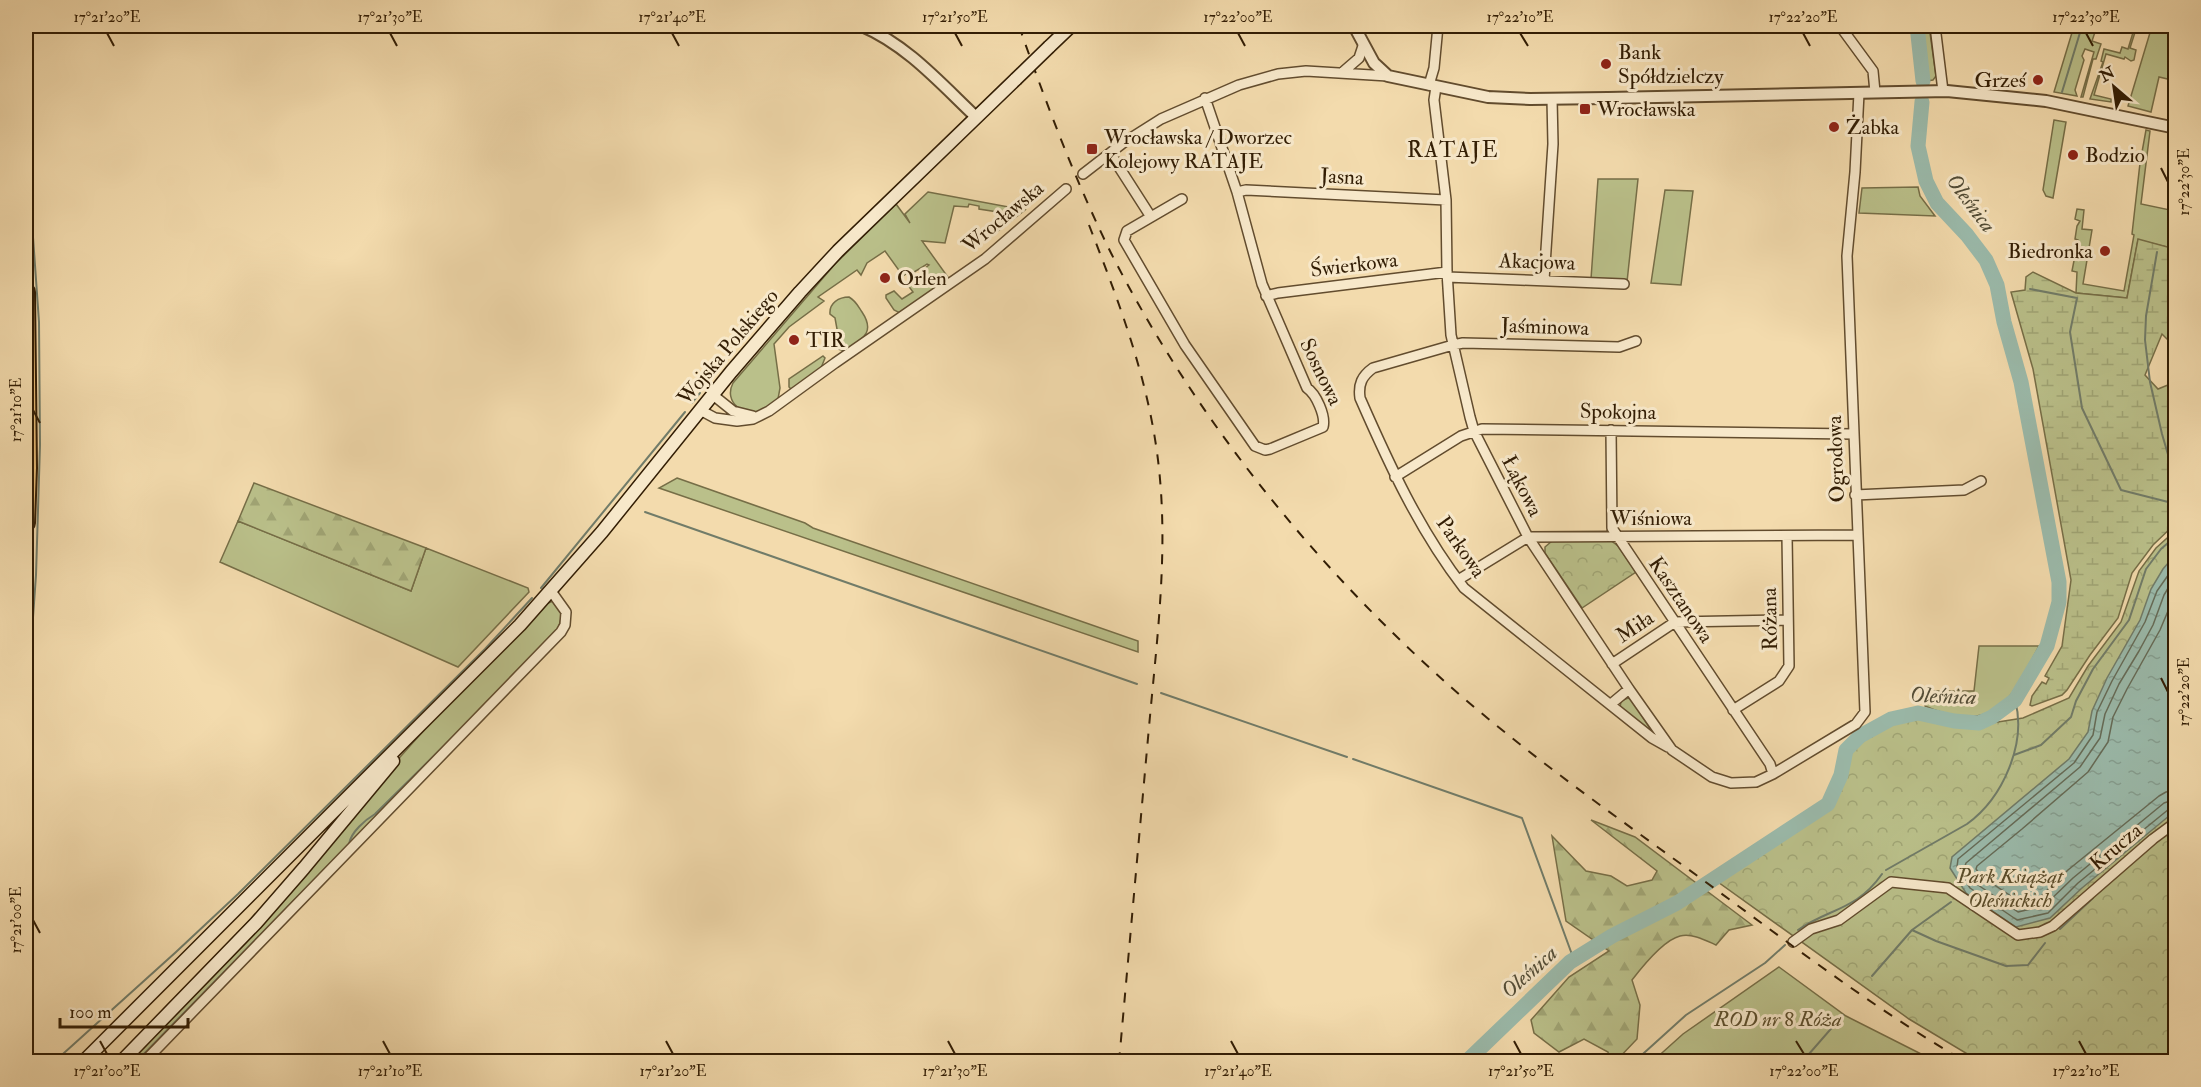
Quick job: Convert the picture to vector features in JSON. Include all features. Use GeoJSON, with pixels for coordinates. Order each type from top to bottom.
{"type":"FeatureCollection","features":[{"type":"Feature","properties":{"kind":"highway"},"geometry":{"type":"LineString","coordinates":[[26,292],[28,468],[26,523]]}},
{"type":"Feature","properties":{"kind":"main road","name":"Wojska Polskiego"},"geometry":{"type":"LineString","coordinates":[[434,712],[551,591],[602,532],[750,349],[838,251],[1071,26]]}},
{"type":"Feature","properties":{"kind":"main road"},"geometry":{"type":"LineString","coordinates":[[84,1062],[434,712]]}},
{"type":"Feature","properties":{"kind":"main road"},"geometry":{"type":"LineString","coordinates":[[122,1062],[263,915],[434,712]]}},
{"type":"Feature","properties":{"kind":"street"},"geometry":{"type":"LineString","coordinates":[[862,26],[887,39],[910,55],[976,117]]}},
{"type":"Feature","properties":{"kind":"street"},"geometry":{"type":"LineString","coordinates":[[1354,26],[1374,63],[1388,76]]}},
{"type":"Feature","properties":{"kind":"street","name":"Łąkowa"},"geometry":{"type":"LineString","coordinates":[[1438,26],[1433,86],[1446,200],[1447,275],[1453,345],[1474,431],[1528,537],[1672,750],[1701,771],[1721,781],[1743,784],[1756,782],[1773,774]]}},
{"type":"Feature","properties":{"kind":"street"},"geometry":{"type":"LineString","coordinates":[[1840,26],[1873,71],[1875,92]]}},
{"type":"Feature","properties":{"kind":"street"},"geometry":{"type":"LineString","coordinates":[[1935,26],[1943,91]]}},
{"type":"Feature","properties":{"kind":"street"},"geometry":{"type":"LineString","coordinates":[[1344,71],[1359,58],[1363,46]]}},
{"type":"Feature","properties":{"kind":"street"},"geometry":{"type":"LineString","coordinates":[[1083,174],[1161,118],[1239,85],[1278,74],[1306,70],[1388,76],[1488,97],[1552,99],[1943,91],[2046,101],[2175,128]]}},
{"type":"Feature","properties":{"kind":"street","name":"Ogrodowa"},"geometry":{"type":"LineString","coordinates":[[1773,774],[1856,724],[1864,712],[1847,256],[1855,172],[1858,93]]}},
{"type":"Feature","properties":{"kind":"street","name":"Sosnowa"},"geometry":{"type":"LineString","coordinates":[[1182,199],[1128,231],[1124,236],[1125,244],[1185,345],[1255,446],[1265,450],[1323,427],[1324,423],[1266,296],[1237,192],[1205,98]]}},
{"type":"Feature","properties":{"kind":"street"},"geometry":{"type":"LineString","coordinates":[[1544,280],[1553,144],[1552,99]]}},
{"type":"Feature","properties":{"kind":"street"},"geometry":{"type":"LineString","coordinates":[[1110,153],[1151,217]]}},
{"type":"Feature","properties":{"kind":"street","name":"Wrocławska"},"geometry":{"type":"LineString","coordinates":[[700,410],[715,418],[725,420],[748,421],[758,417],[978,265],[1066,189]]}},
{"type":"Feature","properties":{"kind":"street","name":"Jasna"},"geometry":{"type":"LineString","coordinates":[[1237,192],[1246,190],[1446,200]]}},
{"type":"Feature","properties":{"kind":"street","name":"Akacjowa"},"geometry":{"type":"LineString","coordinates":[[1447,275],[1624,284]]}},
{"type":"Feature","properties":{"kind":"street","name":"Świerkowa"},"geometry":{"type":"LineString","coordinates":[[1266,296],[1447,275]]}},
{"type":"Feature","properties":{"kind":"street","name":"Jaśminowa"},"geometry":{"type":"LineString","coordinates":[[1453,345],[1463,343],[1619,347],[1636,341]]}},
{"type":"Feature","properties":{"kind":"street","name":"Parkowa"},"geometry":{"type":"LineString","coordinates":[[1453,345],[1373,368],[1362,380],[1359,388],[1360,398],[1395,477],[1467,591],[1652,738],[1672,750]]}},
{"type":"Feature","properties":{"kind":"street"},"geometry":{"type":"LineString","coordinates":[[713,395],[737,413],[758,417]]}},
{"type":"Feature","properties":{"kind":"street","name":"Spokojna"},"geometry":{"type":"LineString","coordinates":[[1395,477],[1461,436],[1488,428],[1853,434]]}},
{"type":"Feature","properties":{"kind":"street","name":"Kasztanowa"},"geometry":{"type":"LineString","coordinates":[[1611,430],[1612,528],[1770,764],[1773,774]]}},
{"type":"Feature","properties":{"kind":"street"},"geometry":{"type":"LineString","coordinates":[[1855,495],[1964,490],[1981,481]]}},
{"type":"Feature","properties":{"kind":"street","name":"Wiśniowa"},"geometry":{"type":"LineString","coordinates":[[1528,537],[1857,535]]}},
{"type":"Feature","properties":{"kind":"street","name":"Różana"},"geometry":{"type":"LineString","coordinates":[[1733,710],[1784,675],[1789,666],[1787,536]]}},
{"type":"Feature","properties":{"kind":"street"},"geometry":{"type":"LineString","coordinates":[[1458,580],[1528,537]]}},
{"type":"Feature","properties":{"kind":"street"},"geometry":{"type":"LineString","coordinates":[[144,1062],[561,632],[565,624],[566,612],[551,591]]}},
{"type":"Feature","properties":{"kind":"street","name":"Miła"},"geometry":{"type":"LineString","coordinates":[[1612,664],[1675,622],[1787,620]]}},
{"type":"Feature","properties":{"kind":"street"},"geometry":{"type":"LineString","coordinates":[[1611,704],[1629,689]]}},
{"type":"Feature","properties":{"kind":"street","name":"Krucza"},"geometry":{"type":"LineString","coordinates":[[1793,942],[1811,929],[1839,920],[1891,882],[1948,888],[2009,931],[2018,935],[2030,935],[2053,926],[2145,845],[2175,822]]}},
{"type":"Feature","properties":{"kind":"green space"},"geometry":{"type":"Polygon","coordinates":[[[1920,26],[1929,26],[1936,76],[1933,80],[1927,81],[1920,26]]]}},
{"type":"Feature","properties":{"kind":"green space"},"geometry":{"type":"Polygon","coordinates":[[[2074,26],[2097,26],[2092,41],[2101,44],[2096,59],[2093,59],[2083,97],[2081,97],[2094,52],[2085,49],[2075,90],[2077,96],[2054,92],[2074,26]]]}},
{"type":"Feature","properties":{"kind":"green space"},"geometry":{"type":"Polygon","coordinates":[[[2135,26],[2137,26],[2130,48],[2136,50],[2134,60],[2106,54],[2094,95],[2111,99],[2111,102],[2090,99],[2103,62],[2101,61],[2104,49],[2120,53],[2122,47],[2128,49],[2135,26]]]}},
{"type":"Feature","properties":{"kind":"green space"},"geometry":{"type":"Polygon","coordinates":[[[2152,26],[2175,26],[2176,81],[2159,77],[2151,112],[2128,106],[2152,26]]]}},
{"type":"Feature","properties":{"kind":"green space"},"geometry":{"type":"Polygon","coordinates":[[[2054,120],[2066,122],[2053,198],[2046,196],[2043,190],[2054,120]]]}},
{"type":"Feature","properties":{"kind":"green space"},"geometry":{"type":"Polygon","coordinates":[[[2146,130],[2150,131],[2141,204],[2175,211],[2175,249],[2138,240],[2127,298],[2076,293],[2077,272],[2072,271],[2078,240],[2075,239],[2077,226],[2080,221],[2075,219],[2077,209],[2084,210],[2082,229],[2092,230],[2083,284],[2124,291],[2134,235],[2132,234],[2140,163],[2146,130]]]}},
{"type":"Feature","properties":{"kind":"green space"},"geometry":{"type":"Polygon","coordinates":[[[1598,179],[1638,179],[1627,282],[1591,279],[1598,179]]]}},
{"type":"Feature","properties":{"kind":"green space"},"geometry":{"type":"Polygon","coordinates":[[[1918,187],[1920,196],[1935,216],[1859,213],[1862,188],[1918,187]]]}},
{"type":"Feature","properties":{"kind":"green space"},"geometry":{"type":"Polygon","coordinates":[[[1665,190],[1693,191],[1681,285],[1651,283],[1665,190]]]}},
{"type":"Feature","properties":{"kind":"green space"},"geometry":{"type":"Polygon","coordinates":[[[928,192],[1025,210],[993,235],[1005,216],[969,204],[968,207],[954,206],[945,243],[922,241],[950,280],[900,313],[894,310],[886,295],[894,291],[902,299],[913,292],[907,284],[926,272],[924,269],[929,265],[903,276],[885,251],[867,263],[861,275],[857,270],[818,297],[824,301],[789,327],[774,344],[780,388],[778,399],[766,408],[755,412],[748,412],[737,407],[731,396],[733,383],[835,264],[896,204],[910,223],[905,214],[928,192]]]}},
{"type":"Feature","properties":{"kind":"green space"},"geometry":{"type":"Polygon","coordinates":[[[2138,239],[2175,249],[2175,347],[2162,334],[2145,375],[2158,389],[2175,382],[2175,524],[2153,545],[2132,573],[2118,618],[2067,690],[2062,695],[2032,706],[2030,705],[2032,696],[2042,682],[2046,684],[2049,678],[2045,676],[2062,646],[2071,580],[2033,369],[2011,292],[2025,290],[2026,277],[2033,272],[2076,293],[2127,298],[2138,239]]]}},
{"type":"Feature","properties":{"kind":"green space"},"geometry":{"type":"Polygon","coordinates":[[[849,297],[858,306],[868,325],[862,339],[845,351],[836,346],[839,340],[835,318],[830,314],[830,310],[835,301],[849,297]]]}},
{"type":"Feature","properties":{"kind":"green space"},"geometry":{"type":"Polygon","coordinates":[[[823,356],[825,358],[821,368],[792,390],[789,387],[789,379],[823,356]]]}},
{"type":"Feature","properties":{"kind":"green space"},"geometry":{"type":"Polygon","coordinates":[[[677,478],[805,523],[813,528],[1138,641],[1138,652],[659,488],[677,478]]]}},
{"type":"Feature","properties":{"kind":"green space"},"geometry":{"type":"Polygon","coordinates":[[[254,483],[426,548],[411,591],[238,521],[254,483]]]}},
{"type":"Feature","properties":{"kind":"green space"},"geometry":{"type":"Polygon","coordinates":[[[238,521],[411,591],[426,548],[528,588],[529,592],[458,667],[220,562],[238,521]]]}},
{"type":"Feature","properties":{"kind":"green space","name":"Park Książąt Oleśnickich"},"geometry":{"type":"Polygon","coordinates":[[[2175,531],[2175,1061],[1979,1061],[1909,1019],[1718,882],[1833,805],[1853,749],[1880,729],[1904,719],[1922,718],[1979,725],[2023,718],[2069,698],[2088,666],[2121,622],[2139,571],[2156,548],[2175,531]]]}},
{"type":"Feature","properties":{"kind":"green space"},"geometry":{"type":"Polygon","coordinates":[[[1610,540],[1618,546],[1636,572],[1582,608],[1545,553],[1545,547],[1552,541],[1610,540]]]}},
{"type":"Feature","properties":{"kind":"green space"},"geometry":{"type":"Polygon","coordinates":[[[553,601],[558,603],[562,615],[558,629],[141,1061],[128,1062],[434,719],[546,604],[553,601]]]}},
{"type":"Feature","properties":{"kind":"green space"},"geometry":{"type":"Polygon","coordinates":[[[1979,646],[2039,646],[2010,696],[1990,712],[1977,716],[1961,716],[1925,706],[1924,691],[1974,691],[1979,646]]]}},
{"type":"Feature","properties":{"kind":"green space"},"geometry":{"type":"Polygon","coordinates":[[[1631,699],[1655,736],[1620,708],[1621,701],[1631,699]]]}},
{"type":"Feature","properties":{"kind":"green space"},"geometry":{"type":"Polygon","coordinates":[[[1591,820],[1635,837],[1752,925],[1729,930],[1716,945],[1694,936],[1680,936],[1667,943],[1641,968],[1632,980],[1640,1005],[1637,1039],[1616,1061],[1610,1061],[1608,1052],[1584,1039],[1559,1052],[1534,1033],[1531,1020],[1569,977],[1609,951],[1566,921],[1552,836],[1586,871],[1611,876],[1627,886],[1652,880],[1657,871],[1591,820]]]}},
{"type":"Feature","properties":{"kind":"green space","name":"ROD nr 8 Róża"},"geometry":{"type":"Polygon","coordinates":[[[1779,967],[1846,1016],[1935,1061],[1653,1061],[1683,1034],[1779,967]]]}},
{"type":"Feature","properties":{"kind":"water"},"geometry":{"type":"Polygon","coordinates":[[[2175,555],[2175,811],[2082,888],[2050,918],[2016,927],[1966,893],[1950,868],[1952,857],[2069,759],[2088,732],[2092,711],[2107,678],[2140,620],[2151,589],[2175,555]]]}},
{"type":"Feature","properties":{"kind":"waterway","name":"Oleśnica"},"geometry":{"type":"LineString","coordinates":[[1917,26],[1923,81]]}},
{"type":"Feature","properties":{"kind":"waterway"},"geometry":{"type":"LineString","coordinates":[[2062,92],[2082,26]]}},
{"type":"Feature","properties":{"kind":"waterway","name":"Oleśnica"},"geometry":{"type":"LineString","coordinates":[[1466,1062],[1570,962],[1612,936],[1677,903],[1828,804],[1841,775],[1846,750],[1860,736],[1891,719],[1918,713],[1954,721],[1979,723],[1992,717],[2015,700],[2047,646],[2059,602],[2059,582],[2021,382],[2004,322],[1997,285],[1986,260],[1967,235],[1937,203],[1926,181],[1918,146],[1922,102]]}},
{"type":"Feature","properties":{"kind":"waterway"},"geometry":{"type":"LineString","coordinates":[[26,138],[39,322],[40,445],[36,575],[26,716]]}},
{"type":"Feature","properties":{"kind":"waterway"},"geometry":{"type":"LineString","coordinates":[[2157,252],[2146,316],[2145,340],[2150,382],[2176,482]]}},
{"type":"Feature","properties":{"kind":"waterway"},"geometry":{"type":"LineString","coordinates":[[2030,289],[2077,298],[2070,332],[2082,408],[2121,490],[2176,504]]}},
{"type":"Feature","properties":{"kind":"waterway"},"geometry":{"type":"LineString","coordinates":[[692,403],[700,393]]}},
{"type":"Feature","properties":{"kind":"waterway"},"geometry":{"type":"LineString","coordinates":[[541,588],[685,412]]}},
{"type":"Feature","properties":{"kind":"waterway"},"geometry":{"type":"LineString","coordinates":[[645,512],[1137,684]]}},
{"type":"Feature","properties":{"kind":"waterway"},"geometry":{"type":"LineString","coordinates":[[2014,755],[2041,745],[2071,717],[2076,701],[2093,669],[2129,620],[2146,569],[2161,549],[2176,536]]}},
{"type":"Feature","properties":{"kind":"waterway"},"geometry":{"type":"LineString","coordinates":[[54,1062],[238,894],[485,649],[532,598]]}},
{"type":"Feature","properties":{"kind":"waterway"},"geometry":{"type":"LineString","coordinates":[[1161,693],[1347,757]]}},
{"type":"Feature","properties":{"kind":"waterway"},"geometry":{"type":"LineString","coordinates":[[1886,870],[1967,824],[1991,800],[2001,785],[2015,751],[2018,734],[2015,700]]}},
{"type":"Feature","properties":{"kind":"waterway"},"geometry":{"type":"LineString","coordinates":[[136,1062],[349,844],[352,835],[359,827],[452,738]]}},
{"type":"Feature","properties":{"kind":"waterway"},"geometry":{"type":"LineString","coordinates":[[1353,759],[1522,818],[1574,960]]}},
{"type":"Feature","properties":{"kind":"waterway"},"geometry":{"type":"LineString","coordinates":[[1798,930],[1852,902],[1872,886],[1882,874]]}},
{"type":"Feature","properties":{"kind":"waterway"},"geometry":{"type":"LineString","coordinates":[[2060,929],[2093,898]]}},
{"type":"Feature","properties":{"kind":"waterway"},"geometry":{"type":"LineString","coordinates":[[1872,976],[1912,930],[1951,902]]}},
{"type":"Feature","properties":{"kind":"waterway"},"geometry":{"type":"LineString","coordinates":[[239,932],[255,915]]}},
{"type":"Feature","properties":{"kind":"waterway"},"geometry":{"type":"LineString","coordinates":[[1912,930],[2006,966],[2028,965],[2045,943]]}},
{"type":"Feature","properties":{"kind":"waterway"},"geometry":{"type":"LineString","coordinates":[[1634,1062],[1686,1015],[1765,963],[1785,945]]}},
{"type":"Feature","properties":{"kind":"waterway"},"geometry":{"type":"LineString","coordinates":[[1802,1062],[1843,1015]]}},
{"type":"Feature","properties":{"kind":"railway"},"geometry":{"type":"LineString","coordinates":[[1019,26],[1050,112],[1085,198],[1144,314],[1219,431],[1261,487],[1352,592],[1452,688],[1536,757],[1821,967],[1892,1016],[1966,1062]]}},
{"type":"Feature","properties":{"kind":"railway"},"geometry":{"type":"LineString","coordinates":[[1089,225],[1140,370],[1153,430],[1161,493],[1162,560],[1158,627],[1119,1062]]}},
{"type":"Feature","properties":{"kind":"place","name":"Bank Spółdzielczy"},"geometry":{"type":"Point","coordinates":[1606,64]}},
{"type":"Feature","properties":{"kind":"place","name":"Grześ"},"geometry":{"type":"Point","coordinates":[2038,80]}},
{"type":"Feature","properties":{"kind":"place","name":"Wrocławska"},"geometry":{"type":"Point","coordinates":[1585,109]}},
{"type":"Feature","properties":{"kind":"place","name":"Żabka"},"geometry":{"type":"Point","coordinates":[1834,127]}},
{"type":"Feature","properties":{"kind":"place","name":"Wrocławska / Dworzec Kolejowy RATAJE"},"geometry":{"type":"Point","coordinates":[1092,149]}},
{"type":"Feature","properties":{"kind":"place","name":"Bodzio"},"geometry":{"type":"Point","coordinates":[2073,155]}},
{"type":"Feature","properties":{"kind":"place","name":"Biedronka"},"geometry":{"type":"Point","coordinates":[2105,251]}},
{"type":"Feature","properties":{"kind":"place","name":"Orlen"},"geometry":{"type":"Point","coordinates":[885,278]}},
{"type":"Feature","properties":{"kind":"place","name":"TIR"},"geometry":{"type":"Point","coordinates":[794,340]}},
{"type":"Feature","properties":{"kind":"district","name":"RATAJE"},"geometry":{"type":"Point","coordinates":[1453,150]}}]}
